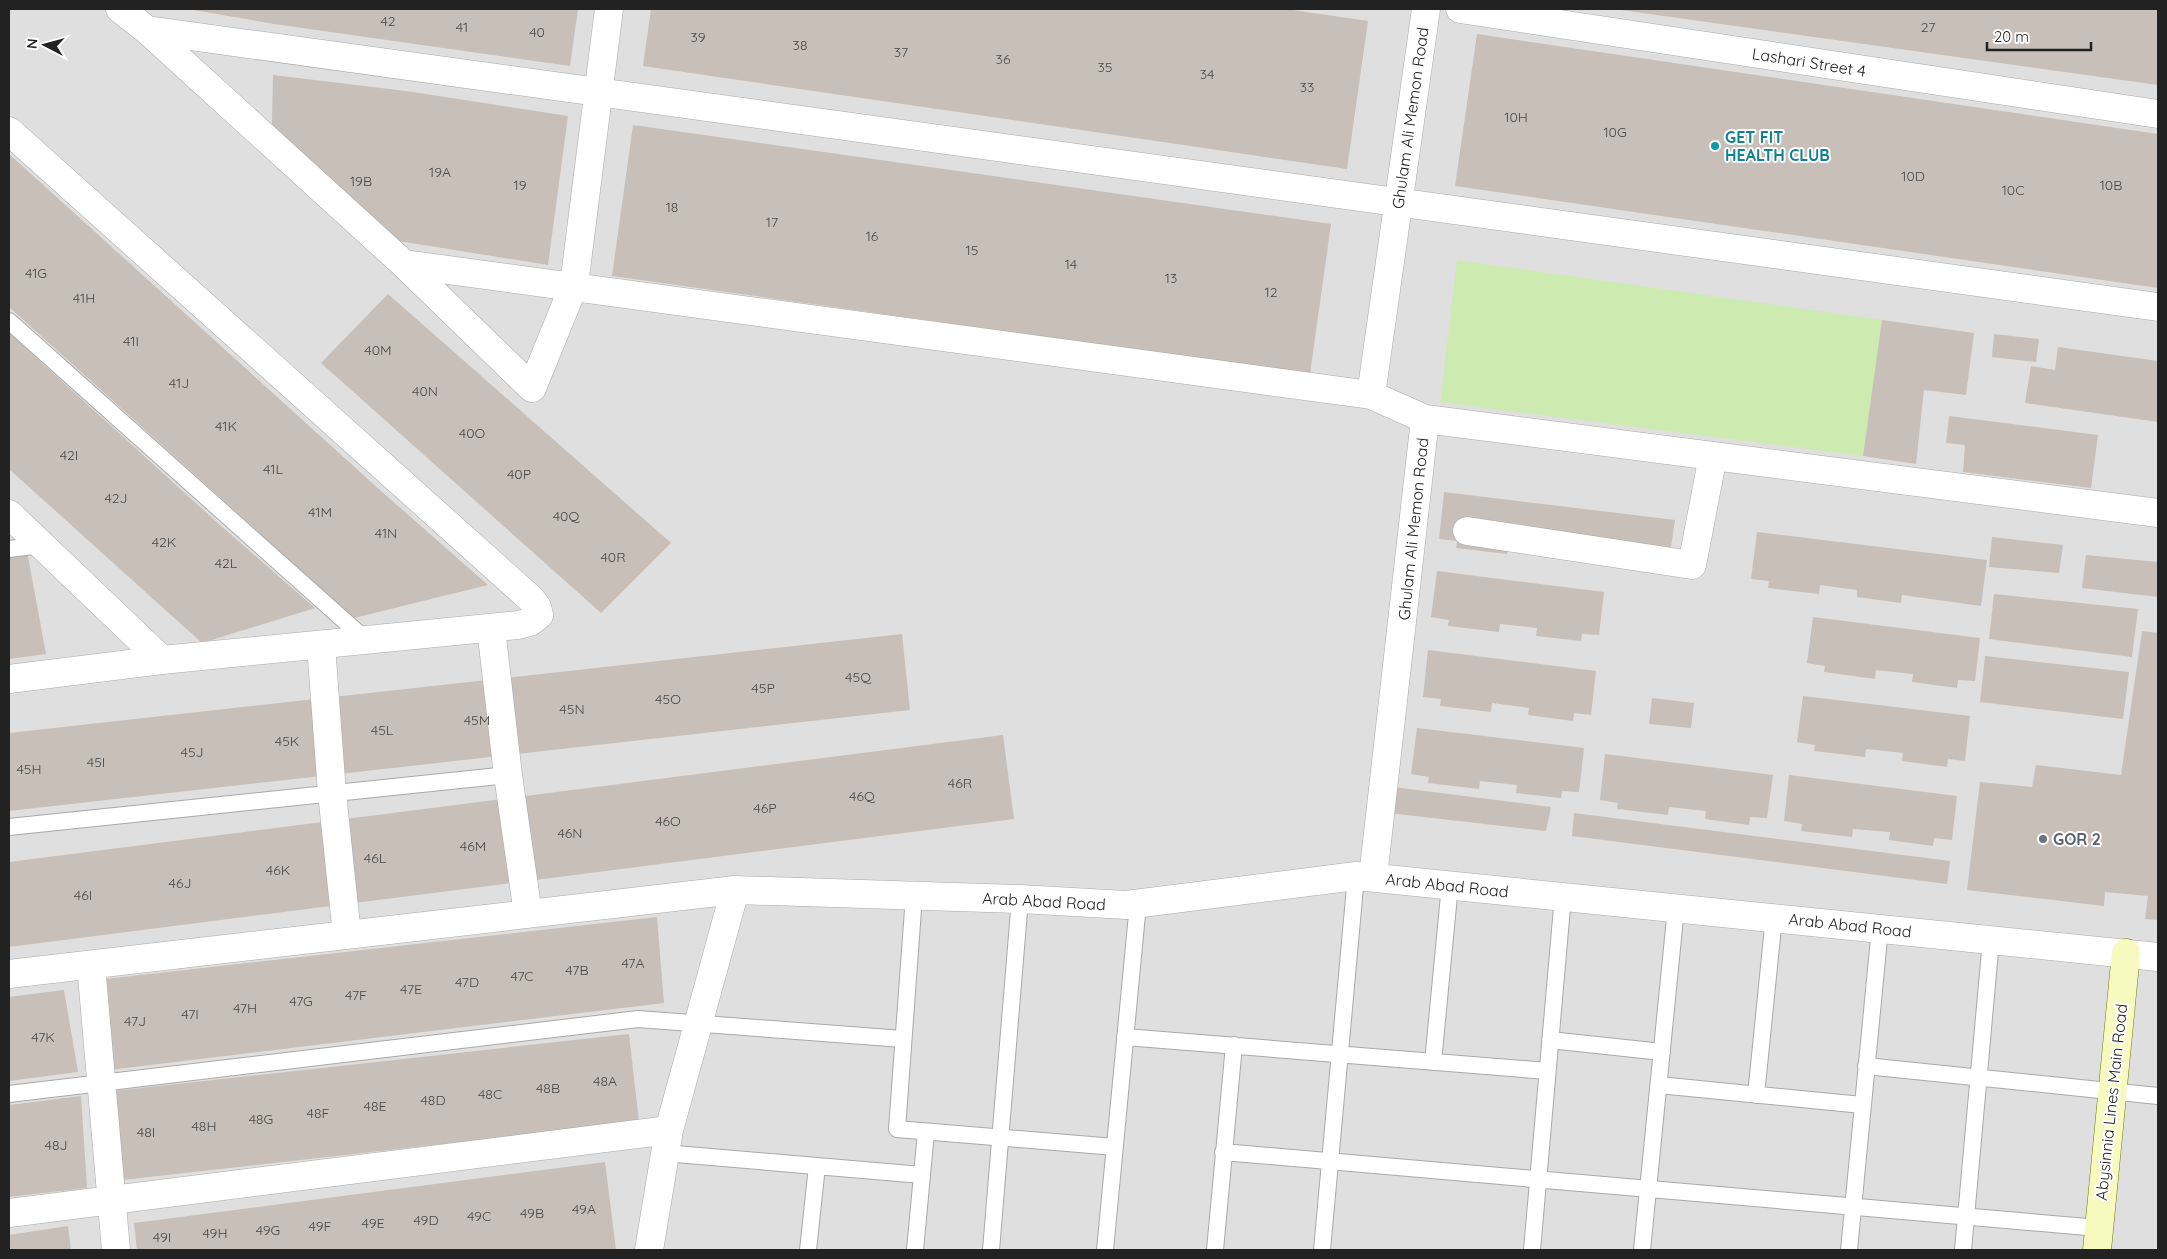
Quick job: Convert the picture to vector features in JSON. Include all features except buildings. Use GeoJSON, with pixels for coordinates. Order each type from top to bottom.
{"type":"FeatureCollection","features":[{"type":"Feature","properties":{"kind":"street"},"geometry":{"type":"LineString","coordinates":[[120,9],[147,30],[404,264],[532,388],[574,285],[609,9]]}},
{"type":"Feature","properties":{"kind":"street","name":"Ghulam Ali Memon Road"},"geometry":{"type":"LineString","coordinates":[[1365,876],[1425,419],[1371,396],[1426,9]]}},
{"type":"Feature","properties":{"kind":"street","name":"Lashari Street 4"},"geometry":{"type":"LineString","coordinates":[[1460,9],[2158,114]]}},
{"type":"Feature","properties":{"kind":"street"},"geometry":{"type":"LineString","coordinates":[[147,30],[598,90],[2158,306]]}},
{"type":"Feature","properties":{"kind":"street"},"geometry":{"type":"LineString","coordinates":[[9,131],[531,599],[537,607],[538,615],[530,622],[491,628],[162,660],[9,679]]}},
{"type":"Feature","properties":{"kind":"street"},"geometry":{"type":"LineString","coordinates":[[404,264],[574,285],[1371,396]]}},
{"type":"Feature","properties":{"kind":"street"},"geometry":{"type":"LineString","coordinates":[[1425,419],[2158,513]]}},
{"type":"Feature","properties":{"kind":"street"},"geometry":{"type":"LineString","coordinates":[[1467,531],[1692,566],[1713,456]]}},
{"type":"Feature","properties":{"kind":"street"},"geometry":{"type":"LineString","coordinates":[[9,514],[162,660]]}},
{"type":"Feature","properties":{"kind":"street"},"geometry":{"type":"LineString","coordinates":[[491,628],[508,775],[528,914]]}},
{"type":"Feature","properties":{"kind":"street"},"geometry":{"type":"LineString","coordinates":[[321,645],[332,793],[347,935]]}},
{"type":"Feature","properties":{"kind":"street","name":"Arab Abad Road"},"geometry":{"type":"LineString","coordinates":[[9,974],[735,890],[1020,899],[1126,905],[1365,876],[2158,957]]}},
{"type":"Feature","properties":{"kind":"street"},"geometry":{"type":"LineString","coordinates":[[649,1250],[667,1142],[735,890]]}},
{"type":"Feature","properties":{"kind":"street","name":"Abysinnia Lines Main Road"},"geometry":{"type":"LineString","coordinates":[[2098,1239],[2126,953]]}},
{"type":"Feature","properties":{"kind":"street"},"geometry":{"type":"LineString","coordinates":[[91,965],[110,1201],[116,1250]]}},
{"type":"Feature","properties":{"kind":"street"},"geometry":{"type":"LineString","coordinates":[[9,1213],[667,1142]]}},
{"type":"Feature","properties":{"kind":"lane"},"geometry":{"type":"LineString","coordinates":[[9,321],[366,640]]}},
{"type":"Feature","properties":{"kind":"lane"},"geometry":{"type":"LineString","coordinates":[[9,549],[41,545]]}},
{"type":"Feature","properties":{"kind":"lane"},"geometry":{"type":"LineString","coordinates":[[9,827],[508,775]]}},
{"type":"Feature","properties":{"kind":"lane"},"geometry":{"type":"LineString","coordinates":[[1322,1250],[1340,1054],[1365,876]]}},
{"type":"Feature","properties":{"kind":"lane"},"geometry":{"type":"LineString","coordinates":[[1433,1062],[1450,885]]}},
{"type":"Feature","properties":{"kind":"lane"},"geometry":{"type":"LineString","coordinates":[[914,896],[896,1129],[1115,1148]]}},
{"type":"Feature","properties":{"kind":"lane"},"geometry":{"type":"LineString","coordinates":[[1532,1250],[1563,896]]}},
{"type":"Feature","properties":{"kind":"lane"},"geometry":{"type":"LineString","coordinates":[[992,1250],[1020,899]]}},
{"type":"Feature","properties":{"kind":"lane"},"geometry":{"type":"LineString","coordinates":[[1105,1250],[1138,904]]}},
{"type":"Feature","properties":{"kind":"lane"},"geometry":{"type":"LineString","coordinates":[[1642,1250],[1676,908]]}},
{"type":"Feature","properties":{"kind":"lane"},"geometry":{"type":"LineString","coordinates":[[1756,1095],[1774,917]]}},
{"type":"Feature","properties":{"kind":"lane"},"geometry":{"type":"LineString","coordinates":[[1849,1250],[1880,928]]}},
{"type":"Feature","properties":{"kind":"lane"},"geometry":{"type":"LineString","coordinates":[[1963,1250],[1991,940]]}},
{"type":"Feature","properties":{"kind":"lane"},"geometry":{"type":"LineString","coordinates":[[9,1094],[638,1019],[903,1039]]}},
{"type":"Feature","properties":{"kind":"lane"},"geometry":{"type":"LineString","coordinates":[[1125,1037],[1548,1071]]}},
{"type":"Feature","properties":{"kind":"lane"},"geometry":{"type":"LineString","coordinates":[[1550,1040],[1662,1052]]}},
{"type":"Feature","properties":{"kind":"lane"},"geometry":{"type":"LineString","coordinates":[[1215,1250],[1234,1045]]}},
{"type":"Feature","properties":{"kind":"lane"},"geometry":{"type":"LineString","coordinates":[[1866,1066],[2158,1096]]}},
{"type":"Feature","properties":{"kind":"lane"},"geometry":{"type":"LineString","coordinates":[[1659,1085],[1862,1105]]}},
{"type":"Feature","properties":{"kind":"lane"},"geometry":{"type":"LineString","coordinates":[[915,1250],[926,1132]]}},
{"type":"Feature","properties":{"kind":"lane"},"geometry":{"type":"LineString","coordinates":[[667,1142],[817,1166],[922,1175]]}},
{"type":"Feature","properties":{"kind":"lane"},"geometry":{"type":"LineString","coordinates":[[1224,1152],[1966,1216],[2098,1239]]}},
{"type":"Feature","properties":{"kind":"lane"},"geometry":{"type":"LineString","coordinates":[[808,1250],[817,1166]]}},
{"type":"Feature","properties":{"kind":"shaded area"},"geometry":{"type":"Polygon","coordinates":[[[9,9],[2158,9],[2158,1250],[9,1250],[9,9]]]}},
{"type":"Feature","properties":{"kind":"green space"},"geometry":{"type":"Polygon","coordinates":[[[1457,260],[1882,320],[1863,456],[1440,402],[1457,260]]]}},
{"type":"Feature","properties":{"kind":"place","name":"GET FIT HEALTH CLUB"},"geometry":{"type":"Point","coordinates":[1715,146]}},
{"type":"Feature","properties":{"kind":"place","name":"GOR 2"},"geometry":{"type":"Point","coordinates":[2043,839]}}]}
